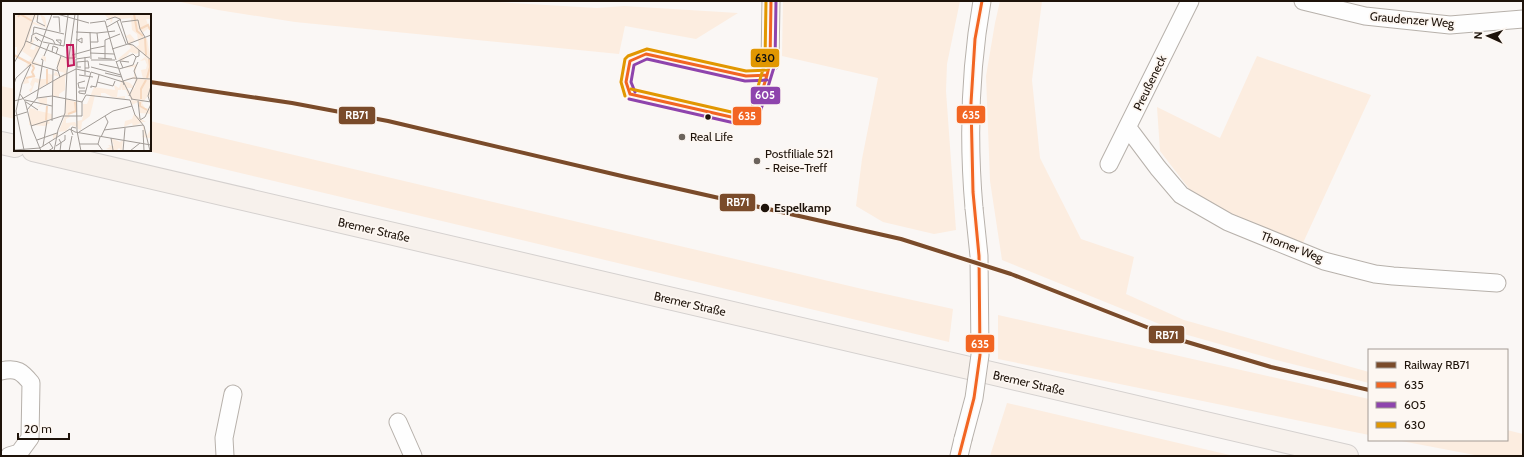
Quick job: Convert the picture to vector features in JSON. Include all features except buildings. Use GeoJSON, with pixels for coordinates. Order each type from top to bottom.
{"type":"FeatureCollection","features":[{"type":"Feature","properties":{"kind":"main road"},"geometry":{"type":"LineString","coordinates":[[1,143],[14,146]]}},
{"type":"Feature","properties":{"kind":"main road","name":"Bremer Straße"},"geometry":{"type":"LineString","coordinates":[[37,151],[1347,456]]}},
{"type":"Feature","properties":{"kind":"street"},"geometry":{"type":"LineString","coordinates":[[770,63],[771,1]]}},
{"type":"Feature","properties":{"kind":"street"},"geometry":{"type":"LineString","coordinates":[[959,456],[974,398],[980,355],[979,256],[974,208],[971,103],[975,39],[982,1]]}},
{"type":"Feature","properties":{"kind":"street","name":"Preußeneck"},"geometry":{"type":"LineString","coordinates":[[1109,164],[1190,1]]}},
{"type":"Feature","properties":{"kind":"street","name":"Graudenzer Weg"},"geometry":{"type":"LineString","coordinates":[[1303,1],[1365,16],[1450,25],[1523,19]]}},
{"type":"Feature","properties":{"kind":"street","name":"Thorner Weg"},"geometry":{"type":"LineString","coordinates":[[1128,128],[1181,196],[1228,222],[1324,261],[1375,274],[1497,283]]}},
{"type":"Feature","properties":{"kind":"street"},"geometry":{"type":"LineString","coordinates":[[1,371],[7,369],[22,372],[31,383],[30,438],[19,453],[10,456]]}},
{"type":"Feature","properties":{"kind":"street"},"geometry":{"type":"LineString","coordinates":[[225,456],[224,438],[233,394]]}},
{"type":"Feature","properties":{"kind":"street"},"geometry":{"type":"LineString","coordinates":[[398,422],[413,456]]}},
{"type":"Feature","properties":{"kind":"shaded area"},"geometry":{"type":"Polygon","coordinates":[[[176,1],[479,1],[597,8],[624,6],[738,13],[696,39],[625,26],[619,54],[295,22],[218,10],[176,1]]]}},
{"type":"Feature","properties":{"kind":"shaded area"},"geometry":{"type":"Polygon","coordinates":[[[783,1],[960,1],[947,64],[946,91],[956,230],[934,234],[883,222],[856,206],[862,159],[878,78],[782,56],[783,1]]]}},
{"type":"Feature","properties":{"kind":"shaded area"},"geometry":{"type":"Polygon","coordinates":[[[1000,1],[1042,1],[1032,80],[1040,158],[1081,239],[1134,257],[1126,294],[1184,320],[1368,372],[1368,383],[1276,360],[1184,334],[1002,260],[990,181],[986,76],[1000,1]]]}},
{"type":"Feature","properties":{"kind":"shaded area"},"geometry":{"type":"Polygon","coordinates":[[[1257,56],[1371,95],[1302,245],[1230,213],[1190,190],[1160,151],[1157,107],[1220,138],[1257,56]]]}},
{"type":"Feature","properties":{"kind":"shaded area"},"geometry":{"type":"Polygon","coordinates":[[[1,86],[14,89],[14,119],[1,116],[1,86]]]}},
{"type":"Feature","properties":{"kind":"shaded area"},"geometry":{"type":"Polygon","coordinates":[[[151,121],[858,288],[953,309],[949,342],[148,151],[151,151],[151,121]]]}},
{"type":"Feature","properties":{"kind":"shaded area"},"geometry":{"type":"Polygon","coordinates":[[[998,315],[1368,399],[1368,435],[998,359],[998,315]]]}},
{"type":"Feature","properties":{"kind":"shaded area"},"geometry":{"type":"Polygon","coordinates":[[[1007,403],[1234,456],[990,456],[1007,403]]]}},
{"type":"Feature","properties":{"kind":"shaded area"},"geometry":{"type":"Polygon","coordinates":[[[1508,430],[1523,434],[1523,456],[1480,456],[1401,441],[1508,441],[1508,430]]]}},
{"type":"Feature","properties":{"kind":"rail line","name":"RB71"},"geometry":{"type":"LineString","coordinates":[[151,82],[292,103],[388,121],[626,177],[901,239],[1011,274],[1177,339],[1271,367],[1368,390]]}},
{"type":"Feature","properties":{"kind":"transit line","name":"630"},"geometry":{"type":"LineString","coordinates":[[631,89],[740,114],[752,108],[765,62],[766,1]]}},
{"type":"Feature","properties":{"kind":"transit line","name":"635"},"geometry":{"type":"LineString","coordinates":[[767,75],[770,63],[771,1]]}},
{"type":"Feature","properties":{"kind":"transit line","name":"605"},"geometry":{"type":"LineString","coordinates":[[629,99],[739,124],[759,116],[775,64],[776,1]]}},
{"type":"Feature","properties":{"kind":"transit line","name":"635"},"geometry":{"type":"LineString","coordinates":[[959,456],[974,398],[980,355],[979,256],[973,192],[971,103],[975,39],[982,1]]}},
{"type":"Feature","properties":{"kind":"transit line","name":"630"},"geometry":{"type":"LineString","coordinates":[[625,96],[621,82],[625,59],[628,56],[647,49],[746,71],[767,70]]}},
{"type":"Feature","properties":{"kind":"transit line","name":"635"},"geometry":{"type":"LineString","coordinates":[[646,54],[746,76],[767,75],[756,112],[740,119],[630,94],[626,82],[630,61],[646,54]]}},
{"type":"Feature","properties":{"kind":"transit line","name":"605"},"geometry":{"type":"LineString","coordinates":[[635,92],[631,82],[634,65],[647,59],[745,81],[767,80]]}},
{"type":"Feature","properties":{"kind":"place","name":"Real Life"},"geometry":{"type":"Point","coordinates":[682,137]}},
{"type":"Feature","properties":{"kind":"place","name":"Postfiliale 521 - Reise-Treff"},"geometry":{"type":"Point","coordinates":[757,161]}},
{"type":"Feature","properties":{"kind":"place","name":"Espelkamp"},"geometry":{"type":"Point","coordinates":[765,208]}}]}
